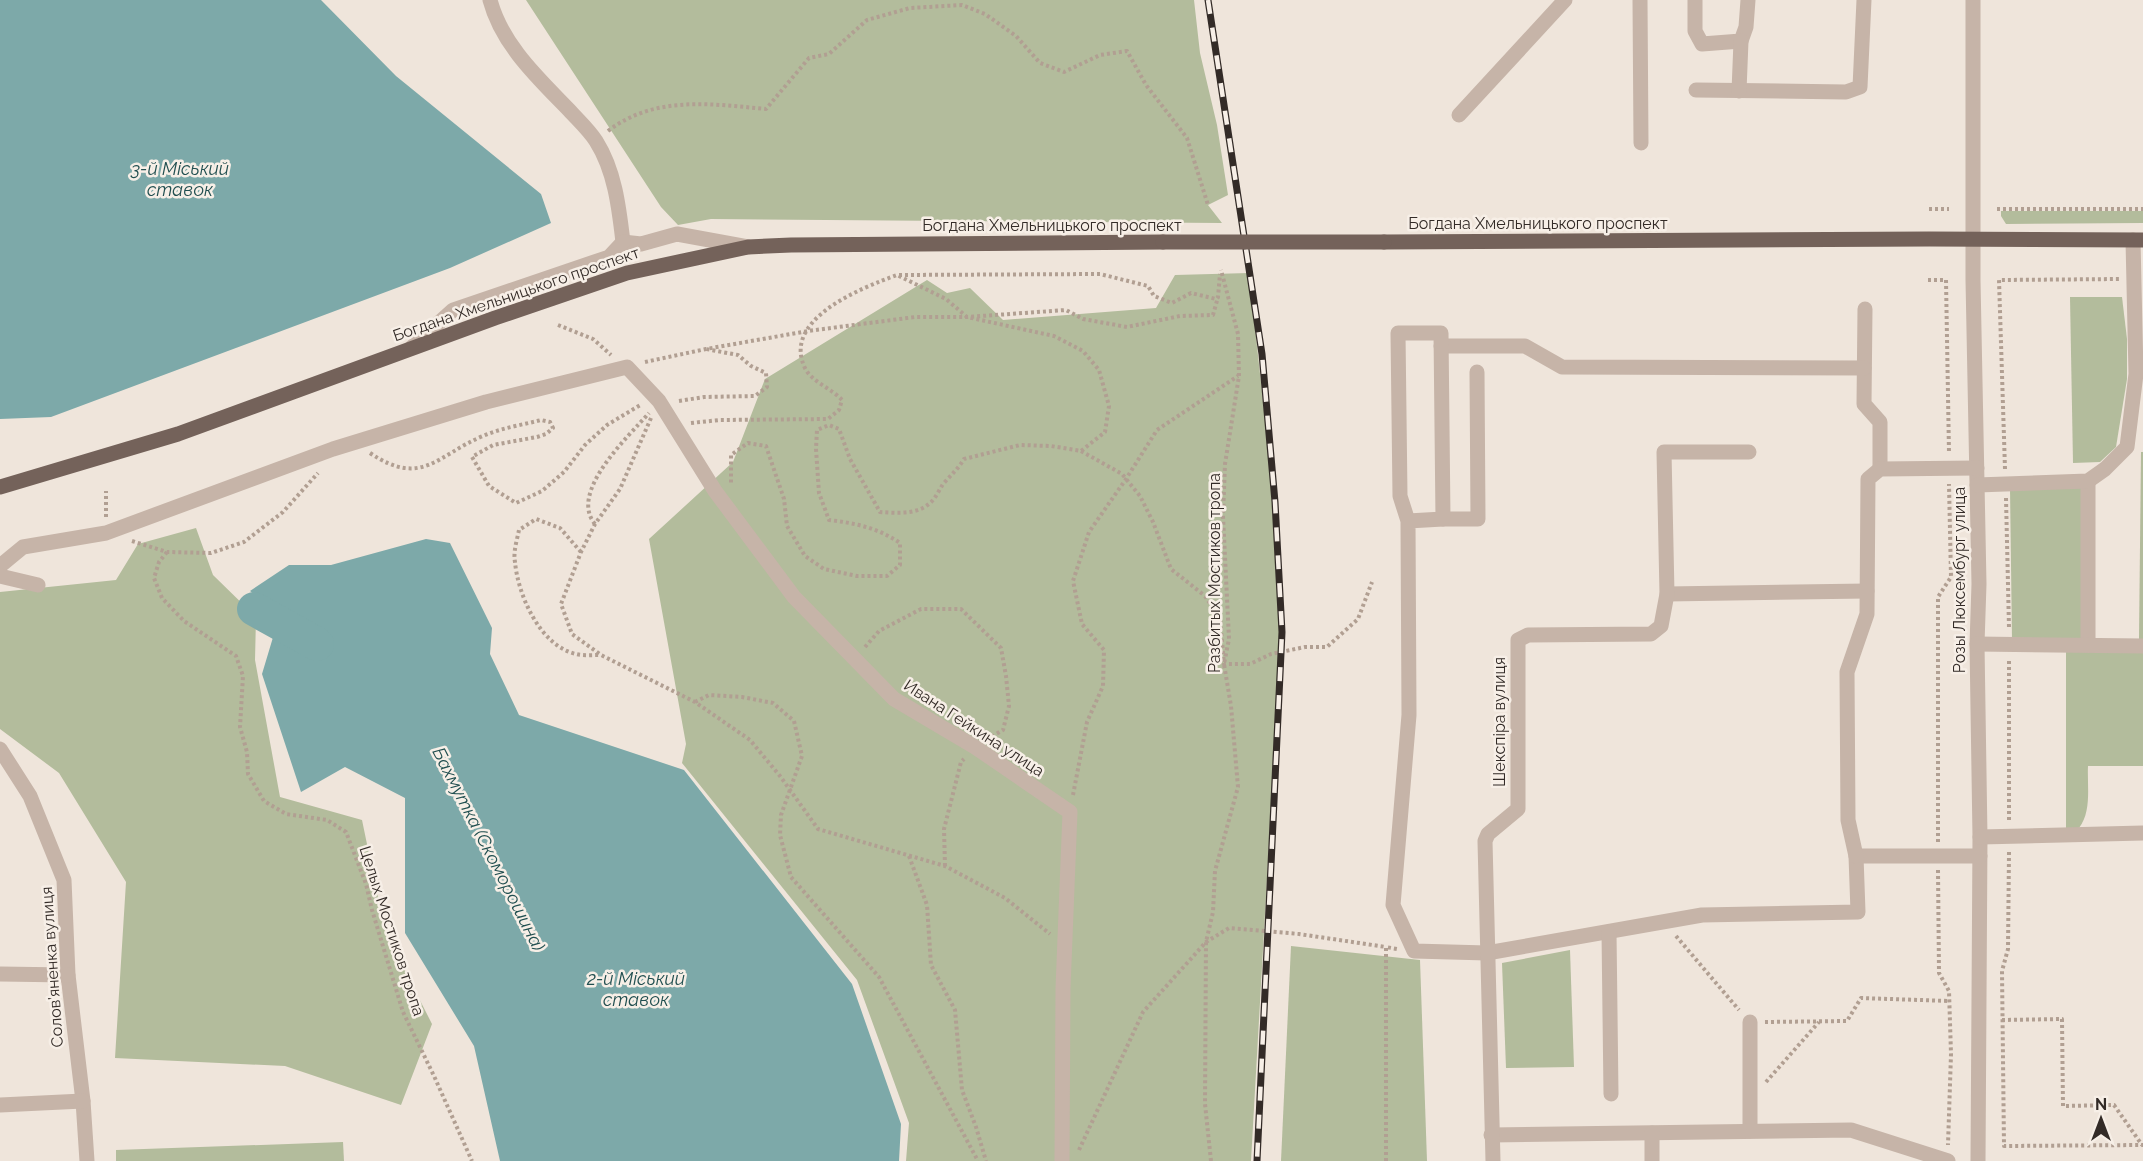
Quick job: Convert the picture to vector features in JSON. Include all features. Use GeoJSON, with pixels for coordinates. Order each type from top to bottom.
{"type":"FeatureCollection","features":[{"type":"Feature","properties":{"kind":"main road","name":"Богдана Хмельницького проспект"},"geometry":{"type":"LineString","coordinates":[[0,487],[178,434],[411,348],[627,273],[748,247],[1163,242],[2138,240]]}},
{"type":"Feature","properties":{"kind":"street"},"geometry":{"type":"LineString","coordinates":[[490,0],[494,14],[510,45],[596,141],[609,169],[619,206],[624,242]]}},
{"type":"Feature","properties":{"kind":"street"},"geometry":{"type":"LineString","coordinates":[[1459,115],[1564,0]]}},
{"type":"Feature","properties":{"kind":"street"},"geometry":{"type":"LineString","coordinates":[[1640,0],[1641,143]]}},
{"type":"Feature","properties":{"kind":"street"},"geometry":{"type":"LineString","coordinates":[[1695,0],[1695,31],[1702,44],[1741,41]]}},
{"type":"Feature","properties":{"kind":"street"},"geometry":{"type":"LineString","coordinates":[[1739,91],[1741,41],[1746,27],[1748,0]]}},
{"type":"Feature","properties":{"kind":"street"},"geometry":{"type":"LineString","coordinates":[[1696,90],[1846,92],[1860,87],[1864,0]]}},
{"type":"Feature","properties":{"kind":"street","name":"Розы Люксембург улица"},"geometry":{"type":"LineString","coordinates":[[1973,0],[1973,239],[1979,584],[1977,644],[1980,837],[1978,1161]]}},
{"type":"Feature","properties":{"kind":"street"},"geometry":{"type":"LineString","coordinates":[[624,242],[641,244],[677,234],[748,247]]}},
{"type":"Feature","properties":{"kind":"street"},"geometry":{"type":"LineString","coordinates":[[1977,484],[2088,481],[2105,469],[2127,447],[2140,377],[2134,279],[2138,240]]}},
{"type":"Feature","properties":{"kind":"street"},"geometry":{"type":"LineString","coordinates":[[411,348],[453,310],[609,257],[624,242]]}},
{"type":"Feature","properties":{"kind":"street"},"geometry":{"type":"LineString","coordinates":[[1865,309],[1864,404],[1880,422],[1880,469]]}},
{"type":"Feature","properties":{"kind":"street"},"geometry":{"type":"LineString","coordinates":[[1443,519],[1441,333],[1398,333],[1400,496],[1408,521],[1408,715],[1393,905],[1414,951],[1487,953],[1702,915],[1858,912],[1856,856],[1848,820],[1847,672],[1867,614],[1868,479],[1880,469],[1977,468]]}},
{"type":"Feature","properties":{"kind":"street"},"geometry":{"type":"LineString","coordinates":[[1441,346],[1525,346],[1563,366],[1864,368]]}},
{"type":"Feature","properties":{"kind":"street"},"geometry":{"type":"LineString","coordinates":[[0,566],[23,547],[106,533],[333,449],[486,402],[627,366]]}},
{"type":"Feature","properties":{"kind":"street","name":"Ивана Гейкина улица"},"geometry":{"type":"LineString","coordinates":[[627,366],[659,401],[715,491],[794,597],[894,699],[975,747],[1070,812]]}},
{"type":"Feature","properties":{"kind":"street"},"geometry":{"type":"LineString","coordinates":[[1408,521],[1478,519],[1477,372]]}},
{"type":"Feature","properties":{"kind":"street","name":"Шекспіра вулиця"},"geometry":{"type":"LineString","coordinates":[[1493,1161],[1485,841],[1488,834],[1518,809],[1518,640],[1528,635],[1651,634],[1662,626],[1667,594],[1664,452],[1749,452]]}},
{"type":"Feature","properties":{"kind":"street"},"geometry":{"type":"LineString","coordinates":[[2088,481],[2088,645]]}},
{"type":"Feature","properties":{"kind":"street"},"geometry":{"type":"LineString","coordinates":[[0,576],[38,585]]}},
{"type":"Feature","properties":{"kind":"street"},"geometry":{"type":"LineString","coordinates":[[1667,594],[1867,591]]}},
{"type":"Feature","properties":{"kind":"street"},"geometry":{"type":"LineString","coordinates":[[1977,644],[2143,646]]}},
{"type":"Feature","properties":{"kind":"street","name":"Солов’яненка вулиця"},"geometry":{"type":"LineString","coordinates":[[0,749],[30,796],[64,880],[68,975],[83,1101],[87,1161]]}},
{"type":"Feature","properties":{"kind":"street"},"geometry":{"type":"LineString","coordinates":[[1062,1161],[1064,948],[1070,812]]}},
{"type":"Feature","properties":{"kind":"street"},"geometry":{"type":"LineString","coordinates":[[1980,837],[2143,833]]}},
{"type":"Feature","properties":{"kind":"street"},"geometry":{"type":"LineString","coordinates":[[1856,856],[1980,855]]}},
{"type":"Feature","properties":{"kind":"street"},"geometry":{"type":"LineString","coordinates":[[1609,932],[1611,1094]]}},
{"type":"Feature","properties":{"kind":"street"},"geometry":{"type":"LineString","coordinates":[[0,974],[68,975]]}},
{"type":"Feature","properties":{"kind":"street"},"geometry":{"type":"LineString","coordinates":[[1750,1022],[1750,1131]]}},
{"type":"Feature","properties":{"kind":"street"},"geometry":{"type":"LineString","coordinates":[[0,1105],[83,1101]]}},
{"type":"Feature","properties":{"kind":"street"},"geometry":{"type":"LineString","coordinates":[[1491,1135],[1851,1130],[1948,1157]]}},
{"type":"Feature","properties":{"kind":"street"},"geometry":{"type":"LineString","coordinates":[[1652,1132],[1652,1161]]}},
{"type":"Feature","properties":{"kind":"path"},"geometry":{"type":"LineString","coordinates":[[596,141],[619,123],[648,110],[680,103],[766,109],[809,58],[829,54],[867,20],[910,8],[962,5],[985,14],[1016,36],[1040,63],[1064,72],[1100,55],[1128,51],[1146,85],[1187,138],[1208,205]]}},
{"type":"Feature","properties":{"kind":"path"},"geometry":{"type":"LineString","coordinates":[[1929,209],[1949,209]]}},
{"type":"Feature","properties":{"kind":"path"},"geometry":{"type":"LineString","coordinates":[[1997,209],[2143,209]]}},
{"type":"Feature","properties":{"kind":"path"},"geometry":{"type":"LineString","coordinates":[[558,325],[593,339],[627,366],[808,331],[915,317],[967,317],[1066,310],[1083,319],[1128,327],[1180,316],[1213,315],[1221,270],[1238,334],[1239,376],[1158,430],[1089,532],[1072,581],[1082,624],[1104,650],[1103,686],[1087,722],[1070,812]]}},
{"type":"Feature","properties":{"kind":"path"},"geometry":{"type":"LineString","coordinates":[[684,422],[828,418],[839,410],[842,399],[807,372],[800,353],[801,341],[812,321],[853,292],[897,275],[1100,274],[1148,286],[1154,296],[1172,303],[1191,293],[1216,299],[1218,297]]}},
{"type":"Feature","properties":{"kind":"path"},"geometry":{"type":"LineString","coordinates":[[897,275],[946,299],[967,317],[1054,336],[1083,351],[1099,370],[1109,406],[1105,432],[1081,451]]}},
{"type":"Feature","properties":{"kind":"path"},"geometry":{"type":"LineString","coordinates":[[2134,279],[1999,280],[2009,645],[2008,950],[2002,971],[2002,1020],[2004,1146],[2142,1145]]}},
{"type":"Feature","properties":{"kind":"path"},"geometry":{"type":"LineString","coordinates":[[1928,280],[1946,280],[1951,577],[1938,597],[1938,855],[1939,973],[1949,991],[1951,1054],[1948,1157]]}},
{"type":"Feature","properties":{"kind":"path"},"geometry":{"type":"LineString","coordinates":[[354,443],[393,467],[425,468],[483,436],[541,420],[550,422],[554,428],[546,434],[493,445],[472,457],[489,486],[516,503],[542,491],[564,472],[585,445],[607,425],[639,404],[704,397],[755,396],[767,387],[765,373],[738,355],[706,349]]}},
{"type":"Feature","properties":{"kind":"path","name":"Разбитых Мостиков тропа"},"geometry":{"type":"LineString","coordinates":[[1211,1161],[1205,1104],[1206,942],[1213,912],[1215,871],[1238,787],[1231,706],[1224,664],[1229,639],[1223,516],[1225,464],[1239,376]]}},
{"type":"Feature","properties":{"kind":"path"},"geometry":{"type":"LineString","coordinates":[[659,401],[620,489],[595,524],[581,552],[561,604],[572,634],[601,655],[695,702],[750,740],[780,776],[818,830],[945,866],[1005,898],[1040,925],[1064,948]]}},
{"type":"Feature","properties":{"kind":"path"},"geometry":{"type":"LineString","coordinates":[[595,524],[591,519],[588,506],[596,478],[619,445],[659,401]]}},
{"type":"Feature","properties":{"kind":"path"},"geometry":{"type":"LineString","coordinates":[[731,513],[731,455],[748,443],[766,446],[784,498],[787,526],[805,556],[824,569],[858,576],[887,576],[900,564],[900,543],[864,525],[829,520],[819,493],[817,430],[829,425],[839,429],[850,459],[880,512],[898,513],[918,510],[930,503],[964,459],[1020,445],[1051,446],[1081,451],[1122,474],[1126,479],[1144,505],[1171,569],[1205,596],[1220,618],[1224,664],[1250,664],[1271,654],[1305,647],[1327,647],[1358,619],[1372,582]]}},
{"type":"Feature","properties":{"kind":"path"},"geometry":{"type":"LineString","coordinates":[[106,491],[106,533],[167,552],[212,553],[244,542],[284,512],[331,456],[333,449]]}},
{"type":"Feature","properties":{"kind":"path"},"geometry":{"type":"LineString","coordinates":[[581,552],[560,528],[536,519],[519,530],[514,561],[522,594],[536,625],[559,646],[576,654],[601,655]]}},
{"type":"Feature","properties":{"kind":"path","name":"Целых Мостиков тропа"},"geometry":{"type":"LineString","coordinates":[[167,552],[159,562],[154,578],[162,597],[184,621],[236,656],[243,676],[240,727],[247,752],[248,774],[264,801],[286,814],[327,820],[346,832],[366,884],[403,1012],[472,1161]]}},
{"type":"Feature","properties":{"kind":"path"},"geometry":{"type":"LineString","coordinates":[[857,661],[866,644],[879,631],[921,609],[961,609],[977,622],[1001,648],[1009,706],[1003,730],[975,747],[961,762],[944,830],[945,866]]}},
{"type":"Feature","properties":{"kind":"path"},"geometry":{"type":"LineString","coordinates":[[695,702],[709,695],[742,697],[773,703],[794,721],[802,756],[781,815],[780,835],[792,877],[879,977],[978,1161]]}},
{"type":"Feature","properties":{"kind":"path"},"geometry":{"type":"LineString","coordinates":[[909,856],[927,905],[931,965],[955,1010],[962,1090],[986,1161]]}},
{"type":"Feature","properties":{"kind":"path"},"geometry":{"type":"LineString","coordinates":[[1664,921],[1750,1022],[1846,1022],[1861,998],[1949,1000]]}},
{"type":"Feature","properties":{"kind":"path"},"geometry":{"type":"LineString","coordinates":[[1078,1152],[1143,1012],[1206,942],[1229,928],[1299,934],[1414,951]]}},
{"type":"Feature","properties":{"kind":"path"},"geometry":{"type":"LineString","coordinates":[[1386,947],[1386,1161]]}},
{"type":"Feature","properties":{"kind":"path"},"geometry":{"type":"LineString","coordinates":[[2002,1020],[2062,1019],[2064,1106],[2114,1105],[2142,1145]]}},
{"type":"Feature","properties":{"kind":"path"},"geometry":{"type":"LineString","coordinates":[[1750,1099],[1819,1022]]}},
{"type":"Feature","properties":{"kind":"green space"},"geometry":{"type":"Polygon","coordinates":[[[526,0],[1194,0],[1200,53],[1217,125],[1228,195],[1208,205],[1222,223],[711,219],[678,225],[661,207],[526,0]]]}},
{"type":"Feature","properties":{"kind":"green space"},"geometry":{"type":"Polygon","coordinates":[[[2001,211],[2143,211],[2143,223],[2006,224],[2001,211]]]}},
{"type":"Feature","properties":{"kind":"green space"},"geometry":{"type":"Polygon","coordinates":[[[1249,273],[1268,447],[1281,631],[1251,1161],[906,1161],[909,1123],[857,980],[682,763],[686,744],[649,539],[733,462],[765,379],[927,280],[947,293],[970,288],[1003,320],[1156,308],[1175,275],[1249,273]]]}},
{"type":"Feature","properties":{"kind":"green space"},"geometry":{"type":"Polygon","coordinates":[[[2070,297],[2122,297],[2127,339],[2127,379],[2116,447],[2100,462],[2073,463],[2070,297]]]}},
{"type":"Feature","properties":{"kind":"green space"},"geometry":{"type":"Polygon","coordinates":[[[2141,452],[2143,452],[2143,639],[2139,639],[2141,452]]]}},
{"type":"Feature","properties":{"kind":"green space"},"geometry":{"type":"Polygon","coordinates":[[[2010,487],[2083,487],[2085,640],[2012,640],[2010,487]]]}},
{"type":"Feature","properties":{"kind":"green space"},"geometry":{"type":"Polygon","coordinates":[[[196,528],[213,575],[256,617],[255,660],[280,797],[362,820],[385,931],[432,1024],[401,1105],[285,1066],[115,1058],[126,882],[59,773],[0,729],[0,592],[116,580],[138,544],[196,528]]]}},
{"type":"Feature","properties":{"kind":"green space"},"geometry":{"type":"Polygon","coordinates":[[[2066,650],[2143,650],[2143,766],[2088,766],[2086,814],[2079,828],[2066,828],[2066,650]]]}},
{"type":"Feature","properties":{"kind":"green space"},"geometry":{"type":"Polygon","coordinates":[[[1291,946],[1420,960],[1427,1161],[1281,1161],[1291,946]]]}},
{"type":"Feature","properties":{"kind":"green space"},"geometry":{"type":"Polygon","coordinates":[[[1570,950],[1574,1067],[1506,1068],[1502,963],[1570,950]]]}},
{"type":"Feature","properties":{"kind":"green space"},"geometry":{"type":"Polygon","coordinates":[[[343,1142],[344,1161],[116,1161],[116,1150],[343,1142]]]}},
{"type":"Feature","properties":{"kind":"water","name":"3-й Міський ставок"},"geometry":{"type":"Polygon","coordinates":[[[0,0],[321,0],[396,76],[541,194],[551,223],[450,268],[51,417],[0,419],[0,0]]]}},
{"type":"Feature","properties":{"kind":"water","name":"2-й Міський ставок"},"geometry":{"type":"Polygon","coordinates":[[[426,539],[450,543],[492,628],[490,654],[519,715],[684,770],[852,984],[901,1124],[899,1161],[500,1161],[474,1046],[405,933],[405,798],[345,767],[301,792],[262,674],[280,614],[250,591],[289,565],[331,565],[426,539]]]}},
{"type":"Feature","properties":{"kind":"waterway","name":"Бахмутка (Скоморошина)"},"geometry":{"type":"LineString","coordinates":[[254,609],[317,644]]}},
{"type":"Feature","properties":{"kind":"railway"},"geometry":{"type":"LineString","coordinates":[[1208,0],[1262,354],[1275,502],[1282,632],[1257,1161]]}}]}
